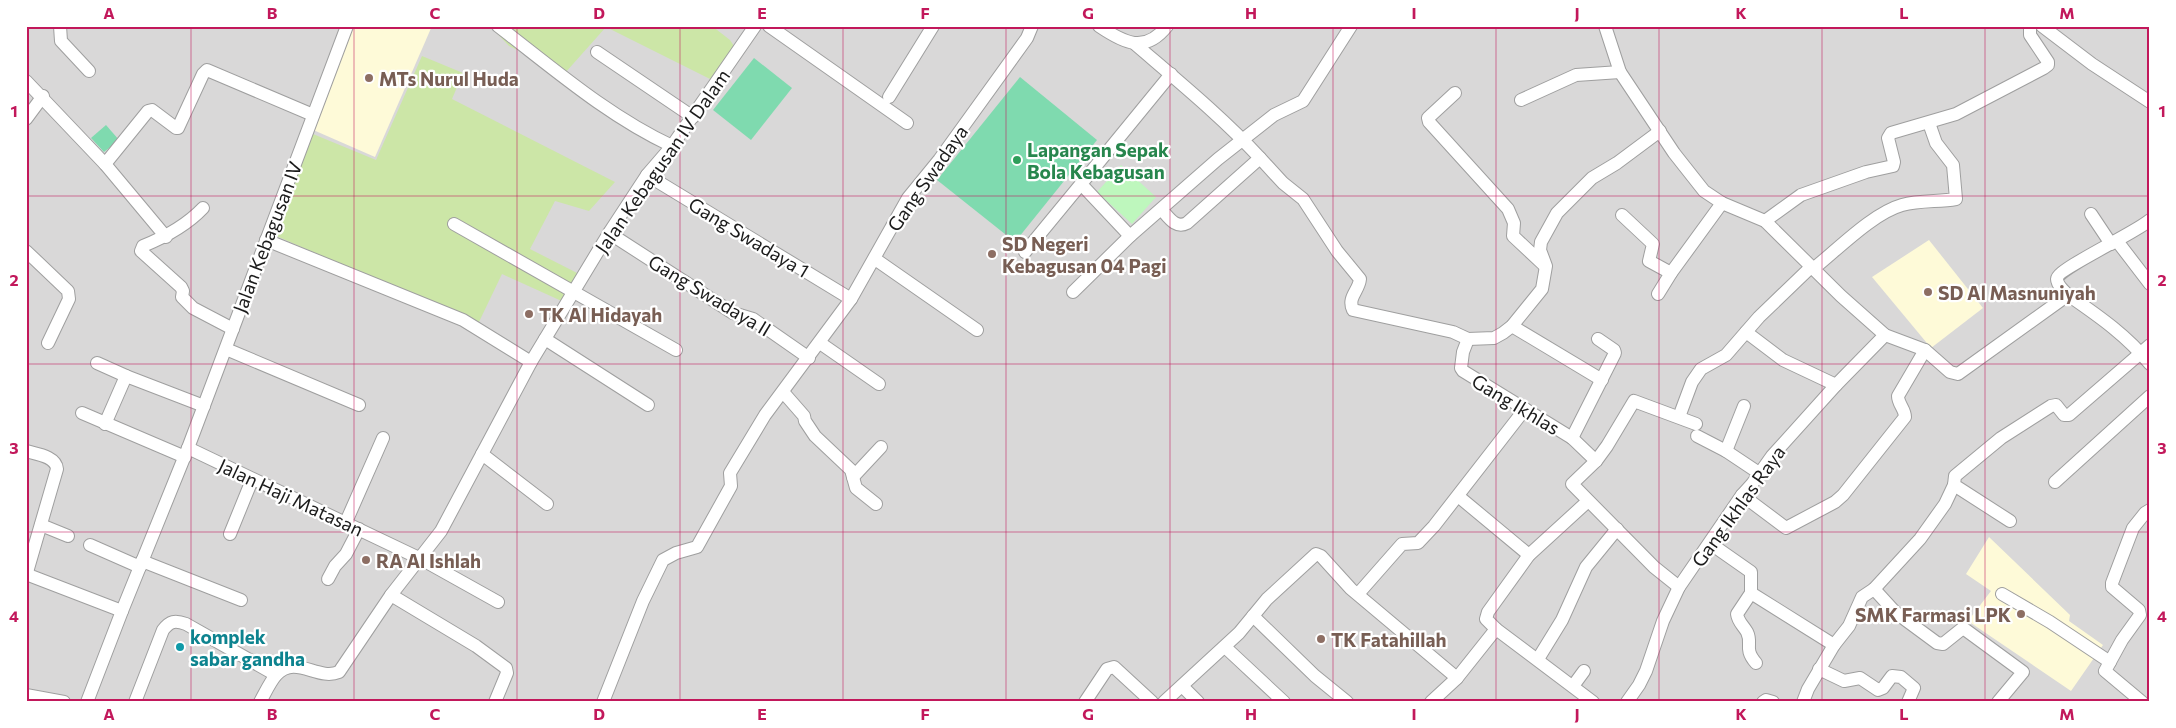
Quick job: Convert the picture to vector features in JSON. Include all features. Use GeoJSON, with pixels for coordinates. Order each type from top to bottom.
{"type":"FeatureCollection","features":[{"type":"Feature","properties":{"kind":"street"},"geometry":{"type":"LineString","coordinates":[[60,26],[61,41],[89,71]]}},
{"type":"Feature","properties":{"kind":"street","name":"Jalan Kebagusan IV"},"geometry":{"type":"LineString","coordinates":[[87,702],[226,349],[347,26]]}},
{"type":"Feature","properties":{"kind":"street"},"geometry":{"type":"LineString","coordinates":[[498,26],[603,107],[645,134],[672,146]]}},
{"type":"Feature","properties":{"kind":"street","name":"Jalan Kebagusan IV Dalam"},"geometry":{"type":"LineString","coordinates":[[276,675],[292,666],[299,666],[326,674],[339,672],[391,595],[441,531],[530,362],[575,292],[609,233],[647,175],[672,146],[755,26]]}},
{"type":"Feature","properties":{"kind":"street"},"geometry":{"type":"LineString","coordinates":[[770,26],[908,122]]}},
{"type":"Feature","properties":{"kind":"street"},"geometry":{"type":"LineString","coordinates":[[889,97],[933,26]]}},
{"type":"Feature","properties":{"kind":"street","name":"Gang Swadaya"},"geometry":{"type":"LineString","coordinates":[[603,702],[643,601],[664,560],[676,553],[697,547],[731,486],[730,473],[766,415],[810,358],[851,299],[908,198],[939,160],[1027,38],[1032,26]]}},
{"type":"Feature","properties":{"kind":"street"},"geometry":{"type":"LineString","coordinates":[[1099,26],[1122,40],[1135,44],[1171,74],[1243,139],[1283,183],[1303,199],[1337,252],[1360,279],[1351,304],[1353,310],[1453,332],[1468,339],[1494,338],[1512,326],[1542,289],[1546,266],[1540,250],[1541,242],[1557,213],[1592,178],[1617,163],[1660,131]]}},
{"type":"Feature","properties":{"kind":"street"},"geometry":{"type":"LineString","coordinates":[[1135,44],[1149,42],[1167,26]]}},
{"type":"Feature","properties":{"kind":"street"},"geometry":{"type":"LineString","coordinates":[[1073,292],[1130,236],[1243,139],[1274,115],[1303,101],[1351,26]]}},
{"type":"Feature","properties":{"kind":"street"},"geometry":{"type":"LineString","coordinates":[[1605,26],[1618,66],[1674,153],[1704,191],[1722,203],[1765,221],[1812,268],[1885,335],[1925,350],[1950,372],[1958,374],[2068,295]]}},
{"type":"Feature","properties":{"kind":"street"},"geometry":{"type":"LineString","coordinates":[[1765,221],[1802,195],[1866,172],[1893,166],[1894,162],[1888,138],[1890,134],[1956,114],[2048,64],[2030,35],[2032,27],[2150,102]]}},
{"type":"Feature","properties":{"kind":"street"},"geometry":{"type":"LineString","coordinates":[[597,52],[693,116]]}},
{"type":"Feature","properties":{"kind":"street"},"geometry":{"type":"LineString","coordinates":[[1521,100],[1576,75],[1618,66]]}},
{"type":"Feature","properties":{"kind":"street"},"geometry":{"type":"LineString","coordinates":[[105,164],[148,111],[152,110],[178,128],[203,74],[207,70],[313,115]]}},
{"type":"Feature","properties":{"kind":"street"},"geometry":{"type":"LineString","coordinates":[[1025,252],[1171,74]]}},
{"type":"Feature","properties":{"kind":"street"},"geometry":{"type":"LineString","coordinates":[[26,81],[43,96],[105,164],[166,236]]}},
{"type":"Feature","properties":{"kind":"street"},"geometry":{"type":"LineString","coordinates":[[1455,93],[1428,118],[1429,122],[1508,209],[1514,223],[1513,236],[1546,266]]}},
{"type":"Feature","properties":{"kind":"street"},"geometry":{"type":"LineString","coordinates":[[26,118],[43,96]]}},
{"type":"Feature","properties":{"kind":"street"},"geometry":{"type":"LineString","coordinates":[[1679,417],[1692,382],[1701,369],[1726,355],[1746,332],[1812,268],[1871,221],[1900,205],[1921,201],[1956,199],[1953,165],[1936,143],[1929,123]]}},
{"type":"Feature","properties":{"kind":"street"},"geometry":{"type":"LineString","coordinates":[[1162,210],[1175,224],[1180,226],[1187,223],[1260,158]]}},
{"type":"Feature","properties":{"kind":"street","name":"Gang Swadaya 1"},"geometry":{"type":"LineString","coordinates":[[647,175],[851,299]]}},
{"type":"Feature","properties":{"kind":"street"},"geometry":{"type":"LineString","coordinates":[[1081,184],[1130,236]]}},
{"type":"Feature","properties":{"kind":"street"},"geometry":{"type":"LineString","coordinates":[[1658,294],[1722,203]]}},
{"type":"Feature","properties":{"kind":"street"},"geometry":{"type":"LineString","coordinates":[[203,208],[194,218],[166,236],[143,246],[141,250],[181,287],[183,291],[182,298],[193,308],[233,329]]}},
{"type":"Feature","properties":{"kind":"street"},"geometry":{"type":"LineString","coordinates":[[2091,214],[2150,284]]}},
{"type":"Feature","properties":{"kind":"street"},"geometry":{"type":"LineString","coordinates":[[1622,215],[1653,244],[1649,261],[1671,273]]}},
{"type":"Feature","properties":{"kind":"street"},"geometry":{"type":"LineString","coordinates":[[2150,220],[2142,228],[2088,256],[2058,276],[2057,282],[2068,295],[2145,348],[2150,364]]}},
{"type":"Feature","properties":{"kind":"street"},"geometry":{"type":"LineString","coordinates":[[454,224],[676,350]]}},
{"type":"Feature","properties":{"kind":"street","name":"Gang Swadaya II"},"geometry":{"type":"LineString","coordinates":[[609,233],[733,313],[752,319],[810,358]]}},
{"type":"Feature","properties":{"kind":"street"},"geometry":{"type":"LineString","coordinates":[[266,240],[463,320],[530,362]]}},
{"type":"Feature","properties":{"kind":"street"},"geometry":{"type":"LineString","coordinates":[[26,251],[68,291],[69,299],[48,343]]}},
{"type":"Feature","properties":{"kind":"street"},"geometry":{"type":"LineString","coordinates":[[875,259],[977,330]]}},
{"type":"Feature","properties":{"kind":"street"},"geometry":{"type":"LineString","coordinates":[[1512,326],[1602,380]]}},
{"type":"Feature","properties":{"kind":"street"},"geometry":{"type":"LineString","coordinates":[[1746,332],[1783,360],[1836,385]]}},
{"type":"Feature","properties":{"kind":"street","name":"Gang Ikhlas Raya"},"geometry":{"type":"LineString","coordinates":[[1628,702],[1646,671],[1663,621],[1679,588],[1711,544],[1742,495],[1772,456],[1836,385],[1885,335]]}},
{"type":"Feature","properties":{"kind":"street"},"geometry":{"type":"LineString","coordinates":[[545,339],[648,406]]}},
{"type":"Feature","properties":{"kind":"street","name":"Gang Ikhlas"},"geometry":{"type":"LineString","coordinates":[[1468,339],[1463,352],[1461,370],[1572,438],[1596,461]]}},
{"type":"Feature","properties":{"kind":"street","name":"Gang Ikhlas"},"geometry":{"type":"LineString","coordinates":[[1572,438],[1615,354],[1614,350],[1598,339]]}},
{"type":"Feature","properties":{"kind":"street"},"geometry":{"type":"LineString","coordinates":[[820,343],[879,384]]}},
{"type":"Feature","properties":{"kind":"street"},"geometry":{"type":"LineString","coordinates":[[1803,702],[1819,669],[1849,626],[1862,597],[1874,589],[1920,539],[1945,504],[1954,485],[1954,476],[2001,438],[2053,405],[2056,405],[2064,414],[2070,414],[2145,348]]}},
{"type":"Feature","properties":{"kind":"street"},"geometry":{"type":"LineString","coordinates":[[226,349],[359,405]]}},
{"type":"Feature","properties":{"kind":"street"},"geometry":{"type":"LineString","coordinates":[[1742,495],[1786,528],[1835,502],[1843,495],[1905,417],[1905,412],[1898,401],[1898,396],[1925,350]]}},
{"type":"Feature","properties":{"kind":"street"},"geometry":{"type":"LineString","coordinates":[[97,363],[204,406]]}},
{"type":"Feature","properties":{"kind":"street"},"geometry":{"type":"LineString","coordinates":[[105,424],[126,376]]}},
{"type":"Feature","properties":{"kind":"street"},"geometry":{"type":"LineString","coordinates":[[783,392],[804,416],[805,421],[815,436],[851,470],[856,488],[876,504]]}},
{"type":"Feature","properties":{"kind":"street"},"geometry":{"type":"LineString","coordinates":[[2055,482],[2150,396]]}},
{"type":"Feature","properties":{"kind":"street"},"geometry":{"type":"LineString","coordinates":[[1679,588],[1654,568],[1618,529],[1587,502],[1572,486],[1573,483],[1596,461],[1607,446],[1632,402],[1638,401],[1679,417],[1759,474]]}},
{"type":"Feature","properties":{"kind":"street"},"geometry":{"type":"LineString","coordinates":[[1726,451],[1744,406]]}},
{"type":"Feature","properties":{"kind":"street"},"geometry":{"type":"LineString","coordinates":[[1358,594],[1402,544],[1420,541],[1458,496],[1525,409]]}},
{"type":"Feature","properties":{"kind":"street","name":"Jalan Haji Matasan"},"geometry":{"type":"LineString","coordinates":[[82,413],[105,424],[186,452],[346,522],[421,559],[498,602]]}},
{"type":"Feature","properties":{"kind":"street"},"geometry":{"type":"LineString","coordinates":[[346,522],[383,438]]}},
{"type":"Feature","properties":{"kind":"street"},"geometry":{"type":"LineString","coordinates":[[853,477],[881,447]]}},
{"type":"Feature","properties":{"kind":"street"},"geometry":{"type":"LineString","coordinates":[[26,451],[52,460],[56,465],[40,524],[29,553],[27,572],[31,576],[122,610]]}},
{"type":"Feature","properties":{"kind":"street"},"geometry":{"type":"LineString","coordinates":[[482,454],[547,504]]}},
{"type":"Feature","properties":{"kind":"street"},"geometry":{"type":"LineString","coordinates":[[230,534],[252,480]]}},
{"type":"Feature","properties":{"kind":"street"},"geometry":{"type":"LineString","coordinates":[[1954,485],[2010,521]]}},
{"type":"Feature","properties":{"kind":"street"},"geometry":{"type":"LineString","coordinates":[[1458,496],[1529,555]]}},
{"type":"Feature","properties":{"kind":"street"},"geometry":{"type":"LineString","coordinates":[[1587,502],[1529,555],[1488,612],[1486,619],[1496,629],[1538,659],[1589,700]]}},
{"type":"Feature","properties":{"kind":"street"},"geometry":{"type":"LineString","coordinates":[[2142,702],[2105,672],[2141,612],[2112,587],[2112,578],[2121,561],[2133,528],[2144,512],[2150,510]]}},
{"type":"Feature","properties":{"kind":"street"},"geometry":{"type":"LineString","coordinates":[[40,524],[68,536]]}},
{"type":"Feature","properties":{"kind":"street"},"geometry":{"type":"LineString","coordinates":[[328,579],[335,566],[346,554],[359,528]]}},
{"type":"Feature","properties":{"kind":"street"},"geometry":{"type":"LineString","coordinates":[[1538,659],[1562,620],[1586,567],[1618,529]]}},
{"type":"Feature","properties":{"kind":"street"},"geometry":{"type":"LineString","coordinates":[[1711,544],[1751,572],[1751,593],[1738,610],[1737,617],[1748,634],[1748,652],[1756,663]]}},
{"type":"Feature","properties":{"kind":"street"},"geometry":{"type":"LineString","coordinates":[[90,545],[241,600]]}},
{"type":"Feature","properties":{"kind":"street"},"geometry":{"type":"LineString","coordinates":[[1164,702],[1225,647],[1267,599],[1316,554],[1321,556],[1358,594],[1457,678]]}},
{"type":"Feature","properties":{"kind":"street"},"geometry":{"type":"LineString","coordinates":[[1874,589],[1895,612],[1937,643],[1943,644],[1963,628],[2023,672],[1999,701]]}},
{"type":"Feature","properties":{"kind":"street"},"geometry":{"type":"LineString","coordinates":[[1751,593],[1834,645]]}},
{"type":"Feature","properties":{"kind":"street"},"geometry":{"type":"LineString","coordinates":[[2002,594],[2050,622],[2110,662]]}},
{"type":"Feature","properties":{"kind":"street"},"geometry":{"type":"LineString","coordinates":[[391,595],[476,646],[506,668],[507,673],[494,702]]}},
{"type":"Feature","properties":{"kind":"street"},"geometry":{"type":"LineString","coordinates":[[1254,616],[1315,676],[1347,702]]}},
{"type":"Feature","properties":{"kind":"street"},"geometry":{"type":"LineString","coordinates":[[135,702],[163,630],[168,623],[177,621],[186,624],[276,675],[260,702]]}},
{"type":"Feature","properties":{"kind":"street"},"geometry":{"type":"LineString","coordinates":[[1433,701],[1457,678],[1496,629]]}},
{"type":"Feature","properties":{"kind":"street"},"geometry":{"type":"LineString","coordinates":[[1225,647],[1284,702]]}},
{"type":"Feature","properties":{"kind":"street"},"geometry":{"type":"LineString","coordinates":[[1085,702],[1107,669],[1114,667],[1152,702]]}},
{"type":"Feature","properties":{"kind":"street"},"geometry":{"type":"LineString","coordinates":[[1819,669],[1844,681],[1860,678],[1878,690],[1883,688],[1892,676],[1901,677],[1914,688],[1908,702]]}},
{"type":"Feature","properties":{"kind":"street"},"geometry":{"type":"LineString","coordinates":[[1573,686],[1584,671]]}},
{"type":"Feature","properties":{"kind":"street"},"geometry":{"type":"LineString","coordinates":[[1182,686],[1198,702]]}},
{"type":"Feature","properties":{"kind":"street"},"geometry":{"type":"LineString","coordinates":[[26,695],[64,702]]}},
{"type":"Feature","properties":{"kind":"street"},"geometry":{"type":"LineString","coordinates":[[1762,702],[1766,700],[1773,702]]}},
{"type":"Feature","properties":{"kind":"shaded area"},"geometry":{"type":"Polygon","coordinates":[[[26,26],[2150,26],[2150,702],[26,702],[26,26]]]}},
{"type":"Feature","properties":{"kind":"shaded area","name":"MTs Nurul Huda"},"geometry":{"type":"Polygon","coordinates":[[[348,26],[432,26],[375,157],[311,129],[348,26]]]}},
{"type":"Feature","properties":{"kind":"shaded area","name":"SD Al Masnuniyah"},"geometry":{"type":"Polygon","coordinates":[[[1929,240],[1983,308],[1931,348],[1872,277],[1929,240]]]}},
{"type":"Feature","properties":{"kind":"shaded area","name":"SMK Farmasi LPK"},"geometry":{"type":"Polygon","coordinates":[[[1989,537],[2070,615],[2069,621],[2103,645],[2071,691],[1968,621],[1991,591],[1966,574],[1989,537]]]}},
{"type":"Feature","properties":{"kind":"green space"},"geometry":{"type":"Polygon","coordinates":[[[490,26],[712,26],[730,40],[736,49],[712,80],[606,27],[565,73],[509,46],[490,26]]]}},
{"type":"Feature","properties":{"kind":"green space"},"geometry":{"type":"Polygon","coordinates":[[[422,56],[463,73],[452,99],[615,182],[589,211],[555,201],[530,249],[583,276],[566,303],[502,274],[478,324],[274,235],[313,134],[376,160],[422,56]]]}},
{"type":"Feature","properties":{"kind":"green space"},"geometry":{"type":"Polygon","coordinates":[[[754,58],[792,88],[751,140],[713,110],[754,58]]]}},
{"type":"Feature","properties":{"kind":"green space","name":"Lapangan Sepak Bola Kebagusan"},"geometry":{"type":"Polygon","coordinates":[[[1020,77],[1097,140],[1015,242],[937,180],[1020,77]]]}},
{"type":"Feature","properties":{"kind":"green space"},"geometry":{"type":"Polygon","coordinates":[[[106,125],[119,140],[104,152],[91,138],[106,125]]]}},
{"type":"Feature","properties":{"kind":"green space"},"geometry":{"type":"Polygon","coordinates":[[[1121,165],[1156,197],[1132,224],[1097,192],[1121,165]]]}},
{"type":"Feature","properties":{"kind":"place","name":"MTs Nurul Huda"},"geometry":{"type":"Point","coordinates":[369,78]}},
{"type":"Feature","properties":{"kind":"place","name":"Lapangan Sepak Bola Kebagusan"},"geometry":{"type":"Point","coordinates":[1017,160]}},
{"type":"Feature","properties":{"kind":"place","name":"SD Negeri Kebagusan 04 Pagi"},"geometry":{"type":"Point","coordinates":[992,254]}},
{"type":"Feature","properties":{"kind":"place","name":"SD Al Masnuniyah"},"geometry":{"type":"Point","coordinates":[1928,292]}},
{"type":"Feature","properties":{"kind":"place","name":"TK Al Hidayah"},"geometry":{"type":"Point","coordinates":[529,314]}},
{"type":"Feature","properties":{"kind":"place","name":"RA Al Ishlah"},"geometry":{"type":"Point","coordinates":[366,560]}},
{"type":"Feature","properties":{"kind":"place","name":"SMK Farmasi LPK"},"geometry":{"type":"Point","coordinates":[2021,614]}},
{"type":"Feature","properties":{"kind":"place","name":"TK Fatahillah"},"geometry":{"type":"Point","coordinates":[1321,639]}},
{"type":"Feature","properties":{"kind":"place","name":"komplek sabar gandha"},"geometry":{"type":"Point","coordinates":[180,647]}}]}
